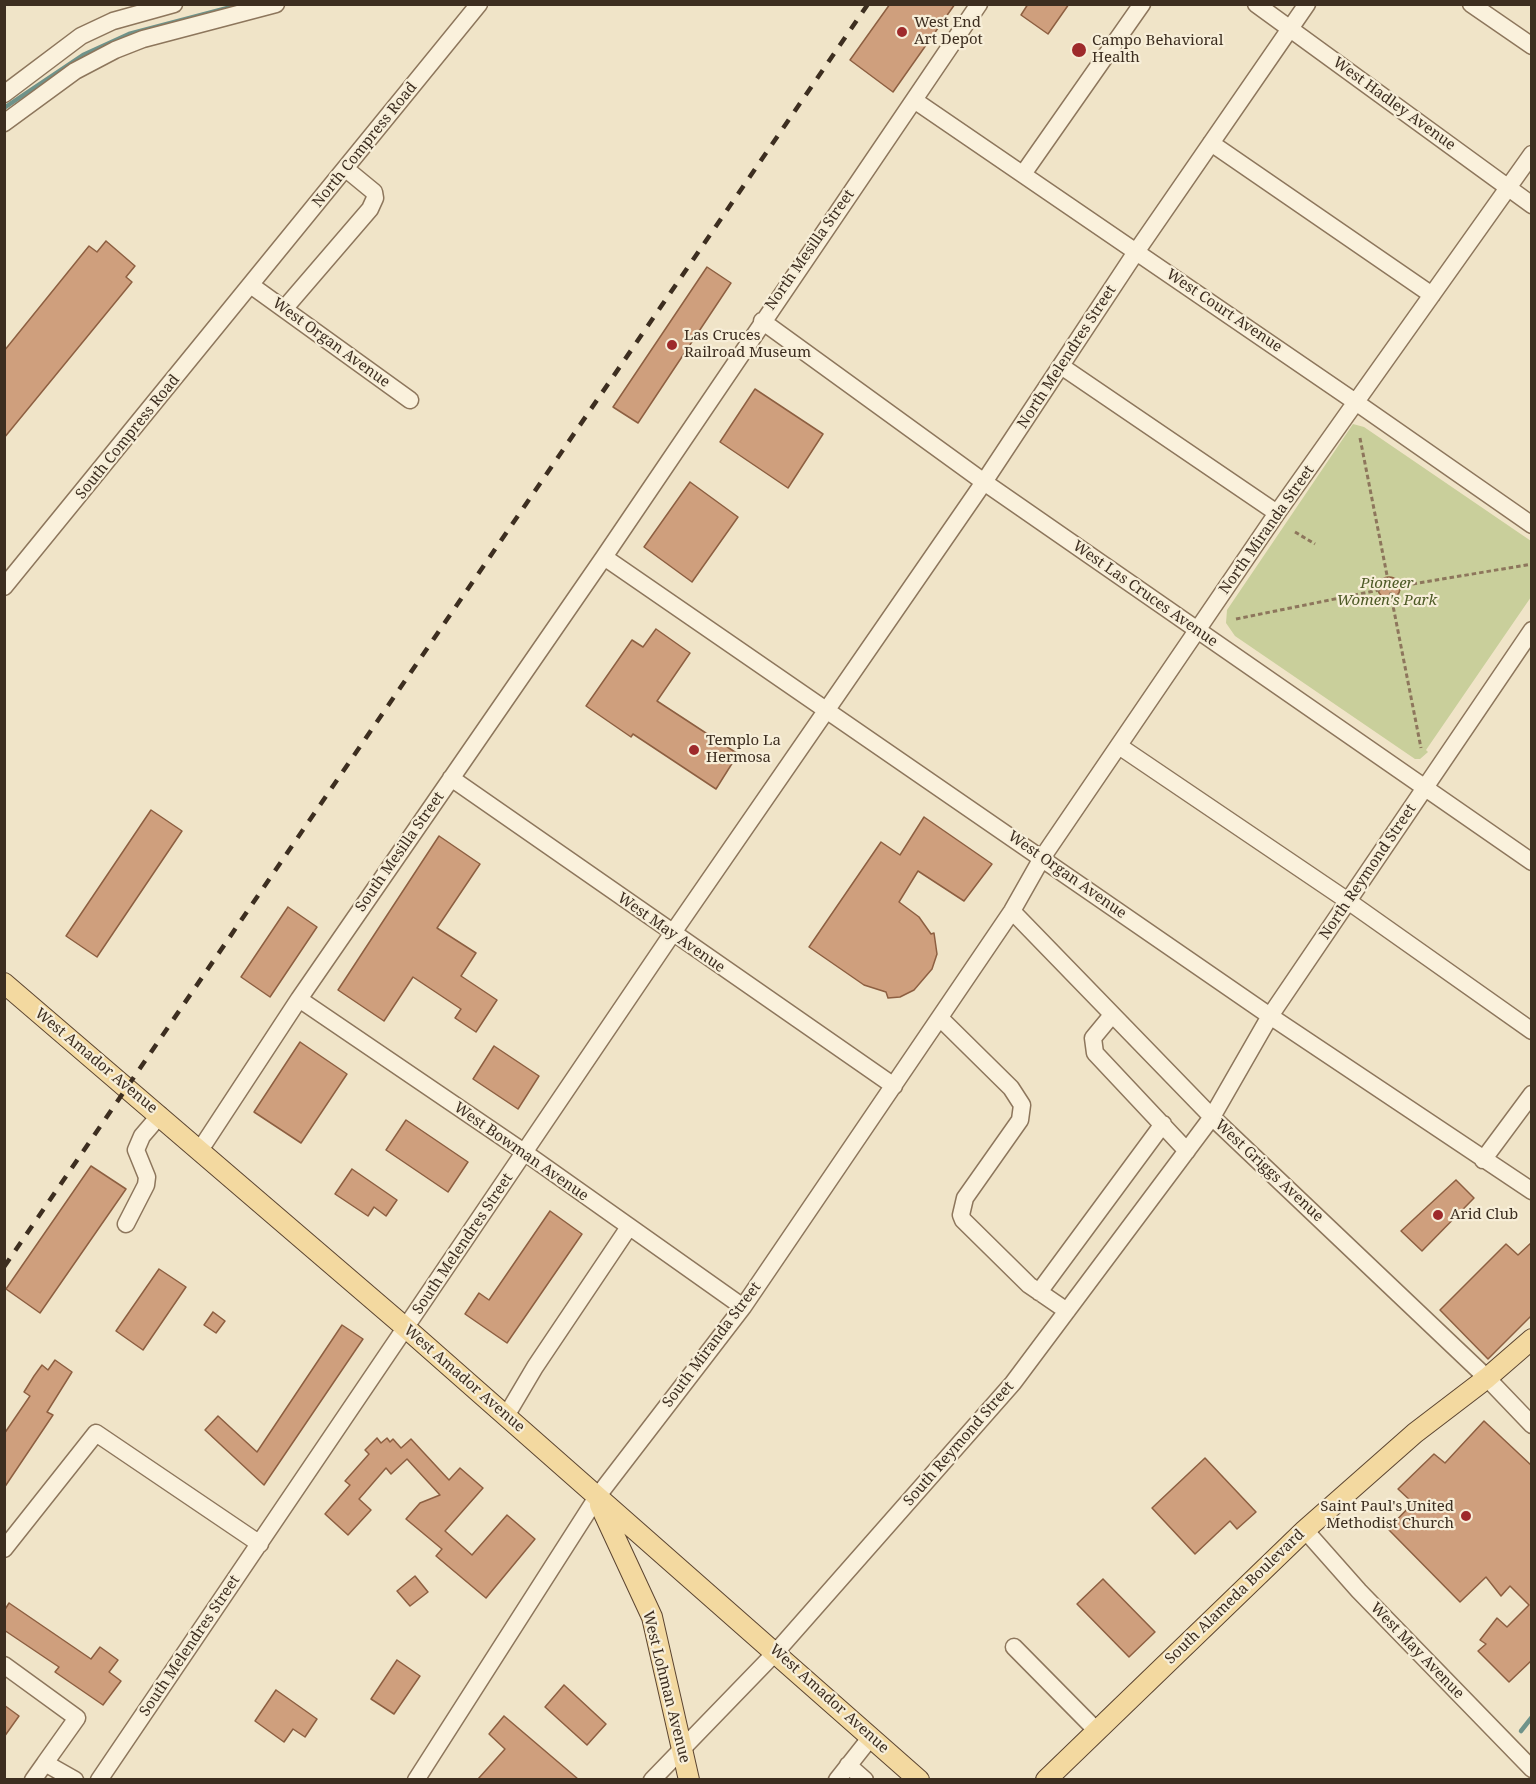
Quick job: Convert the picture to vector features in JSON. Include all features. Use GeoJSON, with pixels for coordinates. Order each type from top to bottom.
{"type":"FeatureCollection","features":[{"type":"Feature","properties":{"kind":"main road","name":"West Amador Avenue"},"geometry":{"type":"LineString","coordinates":[[4,983],[406,1328],[919,1779]]}},
{"type":"Feature","properties":{"kind":"main road","name":"South Alameda Boulevard"},"geometry":{"type":"LineString","coordinates":[[1046,1779],[1305,1530],[1415,1433],[1487,1378],[1532,1339]]}},
{"type":"Feature","properties":{"kind":"main road","name":"West Lohman Avenue"},"geometry":{"type":"LineString","coordinates":[[597,1497],[652,1617],[689,1779]]}},
{"type":"Feature","properties":{"kind":"street"},"geometry":{"type":"LineString","coordinates":[[4,94],[81,36],[113,21],[174,4]]}},
{"type":"Feature","properties":{"kind":"street"},"geometry":{"type":"LineString","coordinates":[[4,123],[75,71],[115,50],[143,39],[276,4]]}},
{"type":"Feature","properties":{"kind":"street","name":"North Compress Road"},"geometry":{"type":"LineString","coordinates":[[252,286],[479,4]]}},
{"type":"Feature","properties":{"kind":"street","name":"North Mesilla Street"},"geometry":{"type":"LineString","coordinates":[[604,557],[979,4]]}},
{"type":"Feature","properties":{"kind":"street"},"geometry":{"type":"LineString","coordinates":[[1023,174],[1143,4]]}},
{"type":"Feature","properties":{"kind":"street","name":"West Hadley Avenue"},"geometry":{"type":"LineString","coordinates":[[1256,4],[1532,205]]}},
{"type":"Feature","properties":{"kind":"street","name":"North Melendres Street"},"geometry":{"type":"LineString","coordinates":[[827,709],[984,482],[1136,252],[1307,4]]}},
{"type":"Feature","properties":{"kind":"street"},"geometry":{"type":"LineString","coordinates":[[1471,4],[1532,46]]}},
{"type":"Feature","properties":{"kind":"street","name":"West Court Avenue"},"geometry":{"type":"LineString","coordinates":[[914,100],[1358,403],[1532,525]]}},
{"type":"Feature","properties":{"kind":"street"},"geometry":{"type":"LineString","coordinates":[[1211,143],[1432,295]]}},
{"type":"Feature","properties":{"kind":"street","name":"North Miranda Street"},"geometry":{"type":"LineString","coordinates":[[1012,911],[1042,858],[1277,513],[1358,403],[1532,154]]}},
{"type":"Feature","properties":{"kind":"street"},"geometry":{"type":"LineString","coordinates":[[284,309],[370,209],[375,198],[374,192],[346,169]]}},
{"type":"Feature","properties":{"kind":"street","name":"West Organ Avenue"},"geometry":{"type":"LineString","coordinates":[[252,286],[410,400]]}},
{"type":"Feature","properties":{"kind":"street","name":"South Compress Road"},"geometry":{"type":"LineString","coordinates":[[4,587],[252,286]]}},
{"type":"Feature","properties":{"kind":"street","name":"West Las Cruces Avenue"},"geometry":{"type":"LineString","coordinates":[[762,321],[984,482],[1532,862]]}},
{"type":"Feature","properties":{"kind":"street"},"geometry":{"type":"LineString","coordinates":[[1061,366],[1277,513]]}},
{"type":"Feature","properties":{"kind":"street","name":"West Organ Avenue"},"geometry":{"type":"LineString","coordinates":[[604,557],[1270,1016],[1532,1191]]}},
{"type":"Feature","properties":{"kind":"street","name":"South Mesilla Street"},"geometry":{"type":"LineString","coordinates":[[200,1150],[298,999],[604,557]]}},
{"type":"Feature","properties":{"kind":"street","name":"North Reymond Street"},"geometry":{"type":"LineString","coordinates":[[1212,1117],[1270,1016],[1532,630]]}},
{"type":"Feature","properties":{"kind":"street","name":"South Melendres Street"},"geometry":{"type":"LineString","coordinates":[[99,1779],[827,709]]}},
{"type":"Feature","properties":{"kind":"street"},"geometry":{"type":"LineString","coordinates":[[1119,746],[1348,901],[1532,1031]]}},
{"type":"Feature","properties":{"kind":"street","name":"West May Avenue"},"geometry":{"type":"LineString","coordinates":[[451,778],[672,934],[894,1086]]}},
{"type":"Feature","properties":{"kind":"street","name":"West Griggs Avenue"},"geometry":{"type":"LineString","coordinates":[[1012,911],[1212,1117],[1487,1378],[1532,1425]]}},
{"type":"Feature","properties":{"kind":"street","name":"South Miranda Street"},"geometry":{"type":"LineString","coordinates":[[416,1779],[597,1497],[742,1307],[1012,911]]}},
{"type":"Feature","properties":{"kind":"street","name":"West Bowman Avenue"},"geometry":{"type":"LineString","coordinates":[[298,999],[524,1152],[742,1307]]}},
{"type":"Feature","properties":{"kind":"street"},"geometry":{"type":"LineString","coordinates":[[1112,1015],[1094,1038],[1095,1053],[1187,1150]]}},
{"type":"Feature","properties":{"kind":"street"},"geometry":{"type":"LineString","coordinates":[[940,1018],[1011,1088],[1022,1105],[1020,1120],[965,1198],[961,1215],[969,1227],[1039,1292],[1067,1311]]}},
{"type":"Feature","properties":{"kind":"street"},"geometry":{"type":"LineString","coordinates":[[1483,1160],[1532,1094]]}},
{"type":"Feature","properties":{"kind":"street"},"geometry":{"type":"LineString","coordinates":[[126,1224],[146,1185],[147,1177],[136,1150],[142,1137],[160,1115]]}},
{"type":"Feature","properties":{"kind":"street","name":"South Reymond Street"},"geometry":{"type":"LineString","coordinates":[[652,1779],[664,1765],[682,1751],[776,1652],[1013,1383],[1212,1117]]}},
{"type":"Feature","properties":{"kind":"street"},"geometry":{"type":"LineString","coordinates":[[1039,1292],[1163,1124]]}},
{"type":"Feature","properties":{"kind":"street"},"geometry":{"type":"LineString","coordinates":[[506,1416],[535,1367],[629,1227]]}},
{"type":"Feature","properties":{"kind":"street"},"geometry":{"type":"LineString","coordinates":[[4,1549],[96,1433],[260,1544]]}},
{"type":"Feature","properties":{"kind":"street","name":"West May Avenue"},"geometry":{"type":"LineString","coordinates":[[1305,1530],[1359,1592],[1532,1769]]}},
{"type":"Feature","properties":{"kind":"street"},"geometry":{"type":"LineString","coordinates":[[1014,1647],[1097,1731]]}},
{"type":"Feature","properties":{"kind":"street"},"geometry":{"type":"LineString","coordinates":[[4,1665],[77,1718],[33,1779]]}},
{"type":"Feature","properties":{"kind":"street"},"geometry":{"type":"LineString","coordinates":[[837,1779],[871,1737]]}},
{"type":"Feature","properties":{"kind":"street"},"geometry":{"type":"LineString","coordinates":[[45,1763],[75,1779]]}},
{"type":"Feature","properties":{"kind":"street"},"geometry":{"type":"LineString","coordinates":[[848,1765],[865,1779]]}},
{"type":"Feature","properties":{"kind":"path"},"geometry":{"type":"LineString","coordinates":[[1360,438],[1421,748]]}},
{"type":"Feature","properties":{"kind":"path"},"geometry":{"type":"LineString","coordinates":[[1295,532],[1316,544]]}},
{"type":"Feature","properties":{"kind":"path"},"geometry":{"type":"LineString","coordinates":[[1236,619],[1389,588],[1532,564]]}},
{"type":"Feature","properties":{"kind":"green space","name":"Pioneer Women's Park"},"geometry":{"type":"Polygon","coordinates":[[[1353,424],[1364,427],[1531,541],[1531,597],[1426,750],[1428,752],[1420,759],[1415,759],[1235,636],[1226,623],[1227,610],[1353,424]]]}},
{"type":"Feature","properties":{"kind":"building","name":"West End Art Depot"},"geometry":{"type":"Polygon","coordinates":[[[890,4],[955,4],[893,92],[850,60],[890,4]]]}},
{"type":"Feature","properties":{"kind":"building"},"geometry":{"type":"Polygon","coordinates":[[[1028,4],[1069,4],[1048,34],[1021,15],[1028,4]]]}},
{"type":"Feature","properties":{"kind":"building"},"geometry":{"type":"Polygon","coordinates":[[[106,241],[135,266],[126,277],[132,282],[4,438],[4,351],[89,246],[97,252],[106,241]]]}},
{"type":"Feature","properties":{"kind":"building","name":"Las Cruces Railroad Museum"},"geometry":{"type":"Polygon","coordinates":[[[707,267],[731,283],[638,423],[613,407],[707,267]]]}},
{"type":"Feature","properties":{"kind":"building"},"geometry":{"type":"Polygon","coordinates":[[[755,389],[823,434],[788,488],[720,442],[755,389]]]}},
{"type":"Feature","properties":{"kind":"building"},"geometry":{"type":"Polygon","coordinates":[[[690,482],[738,517],[692,582],[644,547],[690,482]]]}},
{"type":"Feature","properties":{"kind":"building"},"geometry":{"type":"Polygon","coordinates":[[[1389,577],[1397,580],[1400,588],[1397,596],[1389,599],[1381,596],[1378,588],[1381,580],[1389,577]]]}},
{"type":"Feature","properties":{"kind":"building"},"geometry":{"type":"Polygon","coordinates":[[[656,629],[690,653],[657,701],[738,754],[716,789],[633,734],[631,737],[586,706],[632,640],[643,647],[656,629]]]}},
{"type":"Feature","properties":{"kind":"building"},"geometry":{"type":"Polygon","coordinates":[[[151,810],[182,831],[97,957],[66,936],[151,810]]]}},
{"type":"Feature","properties":{"kind":"building"},"geometry":{"type":"Polygon","coordinates":[[[924,817],[992,864],[964,901],[918,871],[899,902],[919,917],[931,934],[934,933],[937,954],[932,969],[914,990],[900,997],[888,998],[886,992],[864,985],[809,947],[881,842],[900,855],[924,817]]]}},
{"type":"Feature","properties":{"kind":"building"},"geometry":{"type":"Polygon","coordinates":[[[439,836],[480,864],[437,928],[476,953],[461,976],[497,1000],[476,1032],[455,1018],[461,1009],[413,977],[384,1021],[338,990],[439,836]]]}},
{"type":"Feature","properties":{"kind":"building"},"geometry":{"type":"Polygon","coordinates":[[[288,907],[317,927],[270,997],[241,977],[288,907]]]}},
{"type":"Feature","properties":{"kind":"building"},"geometry":{"type":"Polygon","coordinates":[[[300,1042],[347,1074],[301,1143],[254,1112],[300,1042]]]}},
{"type":"Feature","properties":{"kind":"building"},"geometry":{"type":"Polygon","coordinates":[[[494,1046],[539,1076],[518,1109],[473,1079],[494,1046]]]}},
{"type":"Feature","properties":{"kind":"building"},"geometry":{"type":"Polygon","coordinates":[[[406,1120],[468,1162],[448,1192],[386,1150],[406,1120]]]}},
{"type":"Feature","properties":{"kind":"building"},"geometry":{"type":"Polygon","coordinates":[[[91,1166],[126,1189],[40,1313],[6,1289],[91,1166]]]}},
{"type":"Feature","properties":{"kind":"building"},"geometry":{"type":"Polygon","coordinates":[[[352,1169],[397,1200],[386,1216],[374,1207],[368,1216],[335,1194],[352,1169]]]}},
{"type":"Feature","properties":{"kind":"building","name":"Arid Club"},"geometry":{"type":"Polygon","coordinates":[[[1456,1180],[1474,1198],[1422,1251],[1401,1231],[1456,1180]]]}},
{"type":"Feature","properties":{"kind":"building"},"geometry":{"type":"Polygon","coordinates":[[[550,1211],[582,1234],[507,1343],[465,1314],[479,1293],[489,1300],[550,1211]]]}},
{"type":"Feature","properties":{"kind":"building"},"geometry":{"type":"Polygon","coordinates":[[[1532,1242],[1532,1315],[1488,1359],[1440,1310],[1506,1244],[1518,1255],[1532,1242]]]}},
{"type":"Feature","properties":{"kind":"building"},"geometry":{"type":"Polygon","coordinates":[[[159,1269],[186,1287],[143,1350],[116,1331],[159,1269]]]}},
{"type":"Feature","properties":{"kind":"building"},"geometry":{"type":"Polygon","coordinates":[[[213,1312],[225,1321],[216,1333],[204,1325],[213,1312]]]}},
{"type":"Feature","properties":{"kind":"building"},"geometry":{"type":"Polygon","coordinates":[[[342,1325],[363,1339],[264,1485],[205,1430],[218,1416],[257,1452],[342,1325]]]}},
{"type":"Feature","properties":{"kind":"building"},"geometry":{"type":"Polygon","coordinates":[[[55,1360],[72,1372],[47,1412],[53,1415],[4,1488],[4,1434],[30,1396],[24,1392],[34,1376],[42,1365],[48,1370],[55,1360]]]}},
{"type":"Feature","properties":{"kind":"building","name":"Saint Paul's United Methodist Church"},"geometry":{"type":"Polygon","coordinates":[[[1484,1421],[1532,1466],[1532,1660],[1509,1682],[1478,1651],[1486,1644],[1480,1640],[1497,1618],[1507,1627],[1529,1605],[1510,1586],[1501,1596],[1486,1577],[1460,1602],[1388,1529],[1413,1503],[1398,1489],[1434,1454],[1445,1463],[1484,1421]]]}},
{"type":"Feature","properties":{"kind":"building"},"geometry":{"type":"Polygon","coordinates":[[[377,1438],[381,1443],[387,1438],[390,1442],[393,1439],[401,1448],[411,1439],[449,1480],[460,1468],[483,1488],[445,1531],[472,1555],[507,1515],[535,1539],[486,1598],[436,1556],[442,1549],[406,1519],[420,1503],[440,1495],[407,1459],[391,1474],[386,1468],[359,1499],[371,1510],[348,1535],[325,1514],[350,1485],[345,1481],[369,1454],[365,1450],[377,1438]]]}},
{"type":"Feature","properties":{"kind":"building"},"geometry":{"type":"Polygon","coordinates":[[[1205,1458],[1256,1512],[1237,1529],[1230,1521],[1195,1554],[1152,1508],[1205,1458]]]}},
{"type":"Feature","properties":{"kind":"building"},"geometry":{"type":"Polygon","coordinates":[[[415,1576],[428,1592],[410,1606],[397,1591],[415,1576]]]}},
{"type":"Feature","properties":{"kind":"building"},"geometry":{"type":"Polygon","coordinates":[[[1103,1579],[1155,1632],[1129,1657],[1077,1604],[1103,1579]]]}},
{"type":"Feature","properties":{"kind":"building"},"geometry":{"type":"Polygon","coordinates":[[[9,1603],[91,1659],[100,1647],[118,1660],[109,1672],[121,1681],[103,1705],[55,1672],[59,1667],[4,1630],[4,1611],[9,1603]]]}},
{"type":"Feature","properties":{"kind":"building"},"geometry":{"type":"Polygon","coordinates":[[[397,1660],[420,1676],[394,1714],[371,1699],[397,1660]]]}},
{"type":"Feature","properties":{"kind":"building"},"geometry":{"type":"Polygon","coordinates":[[[564,1685],[606,1724],[587,1745],[545,1707],[564,1685]]]}},
{"type":"Feature","properties":{"kind":"building"},"geometry":{"type":"Polygon","coordinates":[[[276,1690],[317,1719],[305,1737],[293,1729],[284,1742],[255,1721],[276,1690]]]}},
{"type":"Feature","properties":{"kind":"building"},"geometry":{"type":"Polygon","coordinates":[[[4,1705],[19,1716],[4,1737],[4,1705]]]}},
{"type":"Feature","properties":{"kind":"building"},"geometry":{"type":"Polygon","coordinates":[[[504,1716],[578,1779],[478,1779],[505,1749],[489,1734],[504,1716]]]}},
{"type":"Feature","properties":{"kind":"waterway"},"geometry":{"type":"LineString","coordinates":[[4,108],[83,55],[129,34],[239,5]]}},
{"type":"Feature","properties":{"kind":"waterway"},"geometry":{"type":"LineString","coordinates":[[1521,1731],[1532,1717]]}},
{"type":"Feature","properties":{"kind":"railway"},"geometry":{"type":"LineString","coordinates":[[4,1267],[868,4]]}},
{"type":"Feature","properties":{"kind":"place","name":"West End Art Depot"},"geometry":{"type":"Point","coordinates":[902,32]}},
{"type":"Feature","properties":{"kind":"place","name":"Campo Behavioral Health"},"geometry":{"type":"Point","coordinates":[1079,50]}},
{"type":"Feature","properties":{"kind":"place","name":"Las Cruces Railroad Museum"},"geometry":{"type":"Point","coordinates":[672,345]}},
{"type":"Feature","properties":{"kind":"place","name":"Templo La Hermosa"},"geometry":{"type":"Point","coordinates":[694,750]}},
{"type":"Feature","properties":{"kind":"place","name":"Arid Club"},"geometry":{"type":"Point","coordinates":[1438,1215]}},
{"type":"Feature","properties":{"kind":"place","name":"Saint Paul's United Methodist Church"},"geometry":{"type":"Point","coordinates":[1466,1516]}}]}
